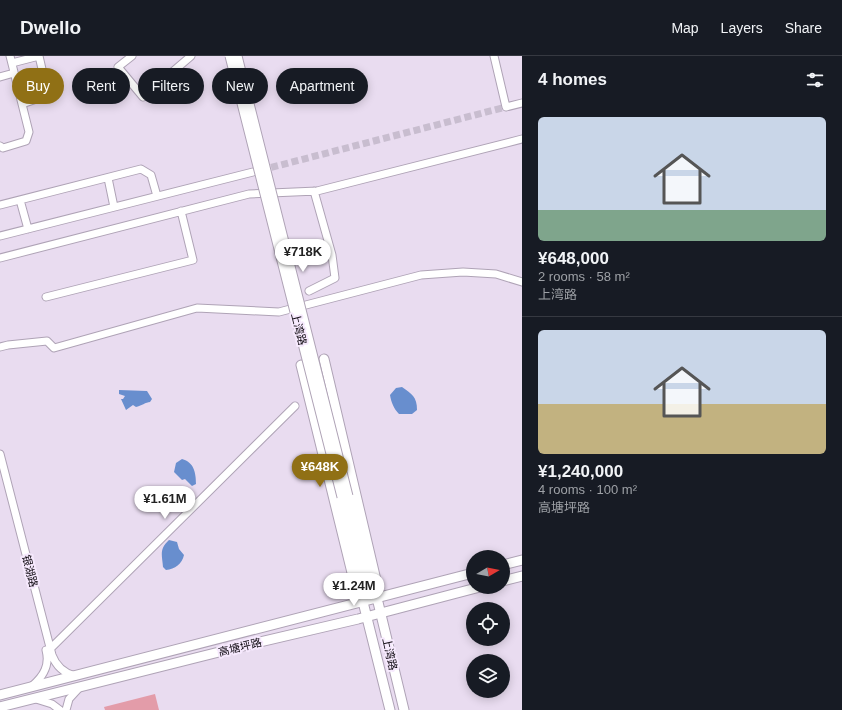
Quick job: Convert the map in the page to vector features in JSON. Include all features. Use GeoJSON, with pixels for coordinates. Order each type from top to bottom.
{"type":"FeatureCollection","features":[{"type":"Feature","properties":{"kind":"main road","name":"上湾路"},"geometry":{"type":"LineString","coordinates":[[230,56],[345,496],[370,582],[377,598]]}},
{"type":"Feature","properties":{"kind":"main road","name":"上湾路"},"geometry":{"type":"LineString","coordinates":[[237,56],[345,496],[363,584],[363,602]]}},
{"type":"Feature","properties":{"kind":"main road","name":"上湾路"},"geometry":{"type":"LineString","coordinates":[[324,359],[376,580],[380,613],[404,710]]}},
{"type":"Feature","properties":{"kind":"main road","name":"上湾路"},"geometry":{"type":"LineString","coordinates":[[301,365],[355,586],[363,602],[367,616],[390,710]]}},
{"type":"Feature","properties":{"kind":"main road"},"geometry":{"type":"LineString","coordinates":[[510,563],[522,560]]}},
{"type":"Feature","properties":{"kind":"main road","name":"高塘坪路"},"geometry":{"type":"LineString","coordinates":[[0,695],[466,575]]}},
{"type":"Feature","properties":{"kind":"main road"},"geometry":{"type":"LineString","coordinates":[[510,579],[522,576]]}},
{"type":"Feature","properties":{"kind":"main road","name":"高塘坪路"},"geometry":{"type":"LineString","coordinates":[[0,707],[466,591]]}},
{"type":"Feature","properties":{"kind":"street"},"geometry":{"type":"LineString","coordinates":[[11,59],[39,56],[42,68]]}},
{"type":"Feature","properties":{"kind":"street"},"geometry":{"type":"LineString","coordinates":[[132,56],[118,67],[143,97],[191,56]]}},
{"type":"Feature","properties":{"kind":"street"},"geometry":{"type":"LineString","coordinates":[[494,56],[506,107],[522,103]]}},
{"type":"Feature","properties":{"kind":"street"},"geometry":{"type":"LineString","coordinates":[[0,77],[12,74]]}},
{"type":"Feature","properties":{"kind":"street"},"geometry":{"type":"LineString","coordinates":[[0,146],[3,148],[26,141],[29,132],[22,104]]}},
{"type":"Feature","properties":{"kind":"street"},"geometry":{"type":"LineString","coordinates":[[0,258],[249,194],[314,191],[522,139]]}},
{"type":"Feature","properties":{"kind":"street"},"geometry":{"type":"LineString","coordinates":[[0,205],[141,169],[151,174],[157,196]]}},
{"type":"Feature","properties":{"kind":"street"},"geometry":{"type":"LineString","coordinates":[[0,236],[253,172]]}},
{"type":"Feature","properties":{"kind":"street"},"geometry":{"type":"LineString","coordinates":[[108,178],[114,207]]}},
{"type":"Feature","properties":{"kind":"street"},"geometry":{"type":"LineString","coordinates":[[309,291],[335,278],[332,255],[314,191]]}},
{"type":"Feature","properties":{"kind":"street"},"geometry":{"type":"LineString","coordinates":[[20,200],[28,229]]}},
{"type":"Feature","properties":{"kind":"street"},"geometry":{"type":"LineString","coordinates":[[46,298],[193,260],[181,212]]}},
{"type":"Feature","properties":{"kind":"street"},"geometry":{"type":"LineString","coordinates":[[0,347],[47,341],[54,348],[197,308],[279,312],[421,275],[463,272],[496,274],[522,282]]}},
{"type":"Feature","properties":{"kind":"street"},"geometry":{"type":"LineString","coordinates":[[301,365],[303,362],[319,358],[324,359]]}},
{"type":"Feature","properties":{"kind":"street"},"geometry":{"type":"LineString","coordinates":[[50,649],[295,406]]}},
{"type":"Feature","properties":{"kind":"street","name":"银湖路"},"geometry":{"type":"LineString","coordinates":[[0,454],[50,649],[54,660],[61,669],[76,676]]}},
{"type":"Feature","properties":{"kind":"street","name":"银湖路"},"geometry":{"type":"LineString","coordinates":[[0,472],[48,658],[47,666],[44,672],[30,687]]}},
{"type":"Feature","properties":{"kind":"street"},"geometry":{"type":"LineString","coordinates":[[66,710],[69,699],[80,687]]}},
{"type":"Feature","properties":{"kind":"street"},"geometry":{"type":"LineString","coordinates":[[34,698],[41,699],[52,704],[60,710]]}},
{"type":"Feature","properties":{"kind":"shaded area"},"geometry":{"type":"Polygon","coordinates":[[[155,694],[159,710],[105,710],[104,707],[155,694]]]}},
{"type":"Feature","properties":{"kind":"water"},"geometry":{"type":"Polygon","coordinates":[[[402,387],[415,399],[417,410],[412,414],[399,414],[392,403],[390,395],[396,388],[402,387]]]}},
{"type":"Feature","properties":{"kind":"water"},"geometry":{"type":"Polygon","coordinates":[[[119,390],[147,391],[152,399],[150,402],[136,407],[133,405],[126,410],[121,399],[125,396],[119,394],[119,390]]]}},
{"type":"Feature","properties":{"kind":"water"},"geometry":{"type":"Polygon","coordinates":[[[182,459],[186,460],[194,468],[196,484],[192,486],[185,479],[182,480],[174,472],[176,463],[182,459]]]}},
{"type":"Feature","properties":{"kind":"water"},"geometry":{"type":"Polygon","coordinates":[[[169,540],[177,542],[179,549],[184,555],[178,566],[166,570],[163,567],[162,549],[169,540]]]}},
{"type":"Feature","properties":{"kind":"tunnel"},"geometry":{"type":"LineString","coordinates":[[261,170],[506,107]]}}]}
